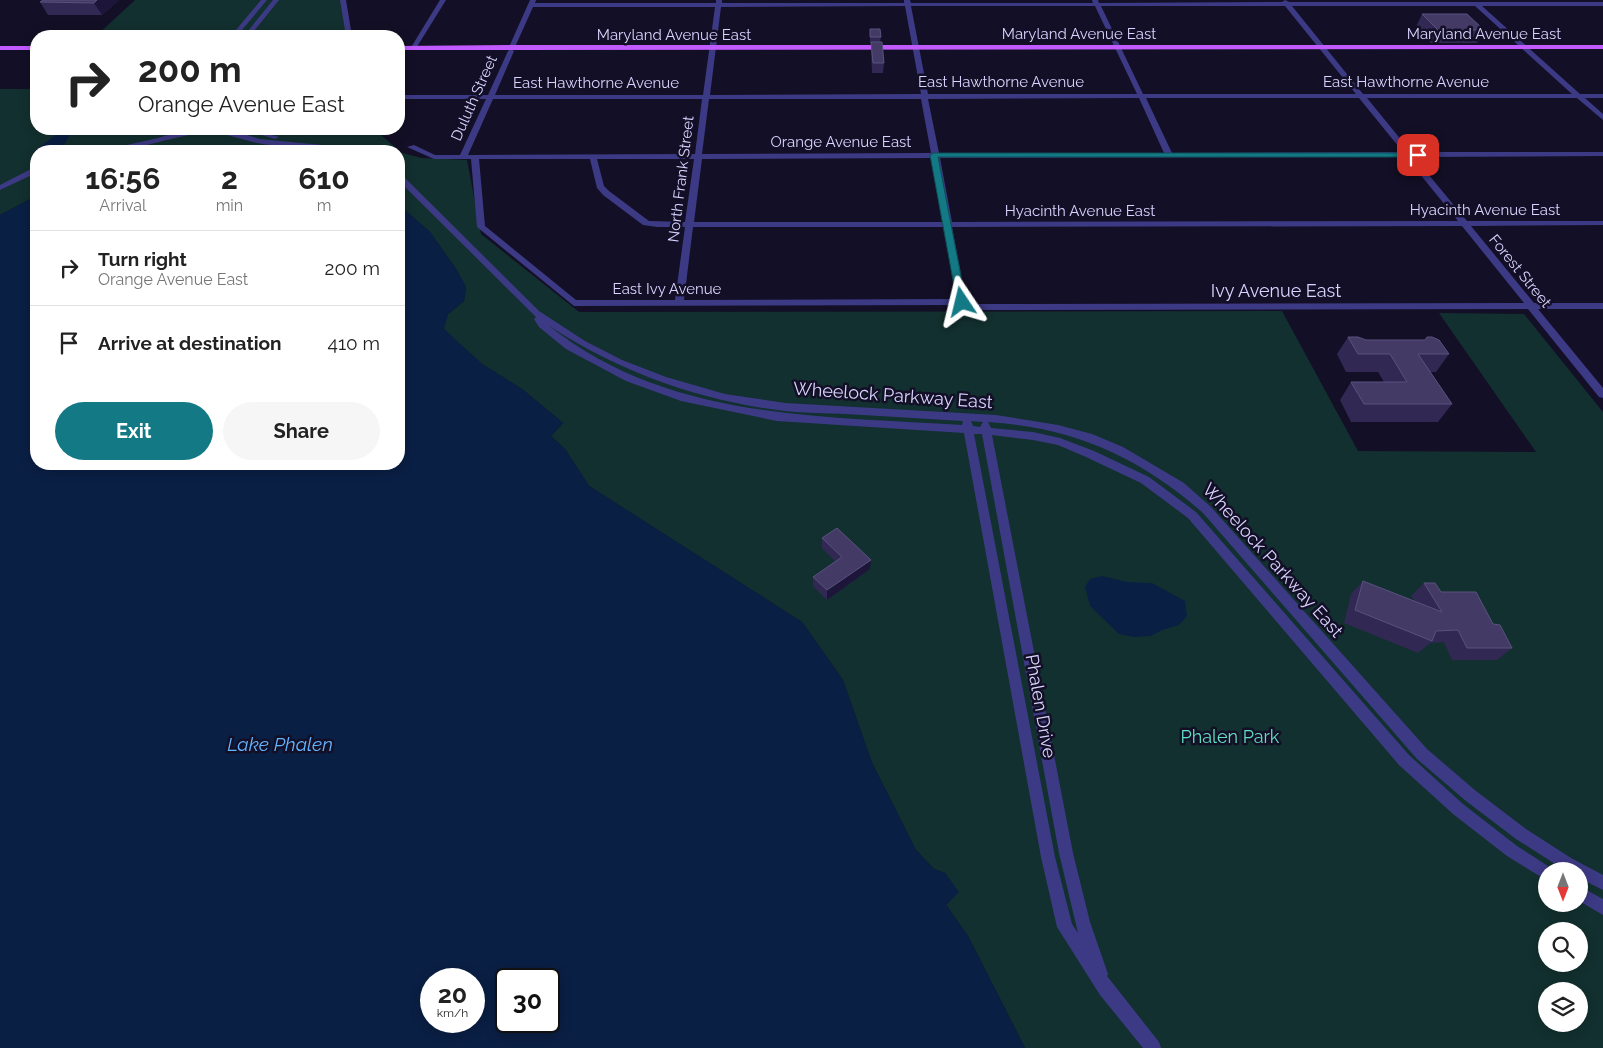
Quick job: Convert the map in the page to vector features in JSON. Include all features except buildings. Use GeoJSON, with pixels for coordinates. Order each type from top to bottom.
{"type":"FeatureCollection","features":[{"type":"Feature","properties":{"kind":"main road","name":"Maryland Avenue East"},"geometry":{"type":"LineString","coordinates":[[405,48],[471,48],[477,51],[545,50],[556,48],[1603,47]]}},
{"type":"Feature","properties":{"kind":"main road"},"geometry":{"type":"LineString","coordinates":[[0,48],[30,48]]}},
{"type":"Feature","properties":{"kind":"street"},"geometry":{"type":"LineString","coordinates":[[239,30],[264,0]]}},
{"type":"Feature","properties":{"kind":"street"},"geometry":{"type":"LineString","coordinates":[[251,30],[276,0]]}},
{"type":"Feature","properties":{"kind":"street"},"geometry":{"type":"LineString","coordinates":[[343,0],[348,30]]}},
{"type":"Feature","properties":{"kind":"street"},"geometry":{"type":"LineString","coordinates":[[413,48],[443,0]]}},
{"type":"Feature","properties":{"kind":"street"},"geometry":{"type":"LineString","coordinates":[[532,2],[1474,2],[1603,4]]}},
{"type":"Feature","properties":{"kind":"street","name":"Duluth Street"},"geometry":{"type":"LineString","coordinates":[[463,157],[532,2]]}},
{"type":"Feature","properties":{"kind":"street","name":"North Frank Street"},"geometry":{"type":"LineString","coordinates":[[679,302],[719,2]]}},
{"type":"Feature","properties":{"kind":"street"},"geometry":{"type":"LineString","coordinates":[[907,2],[962,302]]}},
{"type":"Feature","properties":{"kind":"street"},"geometry":{"type":"LineString","coordinates":[[1096,2],[1169,155]]}},
{"type":"Feature","properties":{"kind":"street","name":"Forest Street"},"geometry":{"type":"LineString","coordinates":[[1285,2],[1603,395]]}},
{"type":"Feature","properties":{"kind":"street"},"geometry":{"type":"LineString","coordinates":[[1474,2],[1603,118]]}},
{"type":"Feature","properties":{"kind":"street","name":"East Hawthorne Avenue"},"geometry":{"type":"LineString","coordinates":[[405,97],[1603,96]]}},
{"type":"Feature","properties":{"kind":"street"},"geometry":{"type":"LineString","coordinates":[[140,145],[174,135]]}},
{"type":"Feature","properties":{"kind":"street"},"geometry":{"type":"LineString","coordinates":[[240,135],[260,141],[299,145]]}},
{"type":"Feature","properties":{"kind":"street"},"geometry":{"type":"LineString","coordinates":[[271,135],[315,145]]}},
{"type":"Feature","properties":{"kind":"street","name":"Orange Avenue East"},"geometry":{"type":"LineString","coordinates":[[411,147],[434,157],[1603,154]]}},
{"type":"Feature","properties":{"kind":"street","name":"East Ivy Avenue"},"geometry":{"type":"LineString","coordinates":[[475,157],[481,227],[574,303],[951,302]]}},
{"type":"Feature","properties":{"kind":"street","name":"Hyacinth Avenue East"},"geometry":{"type":"LineString","coordinates":[[593,157],[600,186],[606,193],[646,223],[657,225],[1603,223]]}},
{"type":"Feature","properties":{"kind":"street"},"geometry":{"type":"LineString","coordinates":[[0,188],[30,173]]}},
{"type":"Feature","properties":{"kind":"street","name":"Wheelock Parkway East"},"geometry":{"type":"LineString","coordinates":[[405,183],[536,313],[542,325],[569,347],[629,379],[681,398],[777,417],[967,423],[1058,429],[1119,450],[1153,469],[1180,486],[1207,510],[1422,754],[1471,796],[1521,834],[1566,863],[1603,883]]}},
{"type":"Feature","properties":{"kind":"street","name":"Ivy Avenue East"},"geometry":{"type":"LineString","coordinates":[[951,302],[962,302],[976,307],[1603,306]]}},
{"type":"Feature","properties":{"kind":"street","name":"Phalen Drive"},"geometry":{"type":"LineString","coordinates":[[967,423],[1053,882],[1065,928],[1106,989],[1153,1048]]}},
{"type":"Feature","properties":{"kind":"street","name":"Wheelock Parkway East"},"geometry":{"type":"LineString","coordinates":[[985,425],[1060,442],[1119,466],[1145,480],[1192,515],[1404,760],[1458,809],[1538,869]]}},
{"type":"Feature","properties":{"kind":"street","name":"Phalen Drive"},"geometry":{"type":"LineString","coordinates":[[985,425],[1066,853],[1082,922],[1106,989]]}},
{"type":"Feature","properties":{"kind":"street"},"geometry":{"type":"LineString","coordinates":[[1588,898],[1603,907]]}},
{"type":"Feature","properties":{"kind":"green space"},"geometry":{"type":"Polygon","coordinates":[[[135,0],[341,0],[348,30],[102,30],[135,0]]]}},
{"type":"Feature","properties":{"kind":"green space","name":"Phalen Park"},"geometry":{"type":"Polygon","coordinates":[[[0,89],[30,89],[30,135],[381,135],[393,145],[30,145],[30,199],[0,215],[0,89]]]}},
{"type":"Feature","properties":{"kind":"green space","name":"Phalen Park"},"geometry":{"type":"Polygon","coordinates":[[[405,154],[422,158],[467,160],[481,234],[579,312],[1282,311],[1358,451],[1536,452],[1439,313],[1524,314],[1603,412],[1603,1048],[1025,1048],[968,936],[946,905],[958,892],[945,873],[934,869],[916,850],[872,763],[843,680],[802,622],[589,486],[565,449],[551,436],[563,423],[522,389],[482,364],[443,329],[448,314],[464,301],[466,287],[430,232],[405,210],[405,154]]]}},
{"type":"Feature","properties":{"kind":"water"},"geometry":{"type":"Polygon","coordinates":[[[56,135],[70,135],[64,145],[42,145],[56,135]]]}},
{"type":"Feature","properties":{"kind":"water","name":"Lake Phalen"},"geometry":{"type":"Polygon","coordinates":[[[30,199],[30,470],[405,470],[405,210],[430,232],[466,287],[464,301],[448,314],[444,329],[482,364],[522,389],[563,423],[551,436],[565,449],[589,486],[802,622],[843,680],[872,763],[916,850],[934,869],[945,873],[959,892],[946,905],[968,936],[1025,1048],[0,1048],[0,215],[30,199]]]}},
{"type":"Feature","properties":{"kind":"water"},"geometry":{"type":"Polygon","coordinates":[[[1102,576],[1127,582],[1152,583],[1185,601],[1187,616],[1179,625],[1162,630],[1151,636],[1134,637],[1119,634],[1090,606],[1085,587],[1090,579],[1102,576]]]}},
{"type":"Feature","properties":{"kind":"route"},"geometry":{"type":"LineString","coordinates":[[962,302],[934,155],[1418,155]]}}]}
